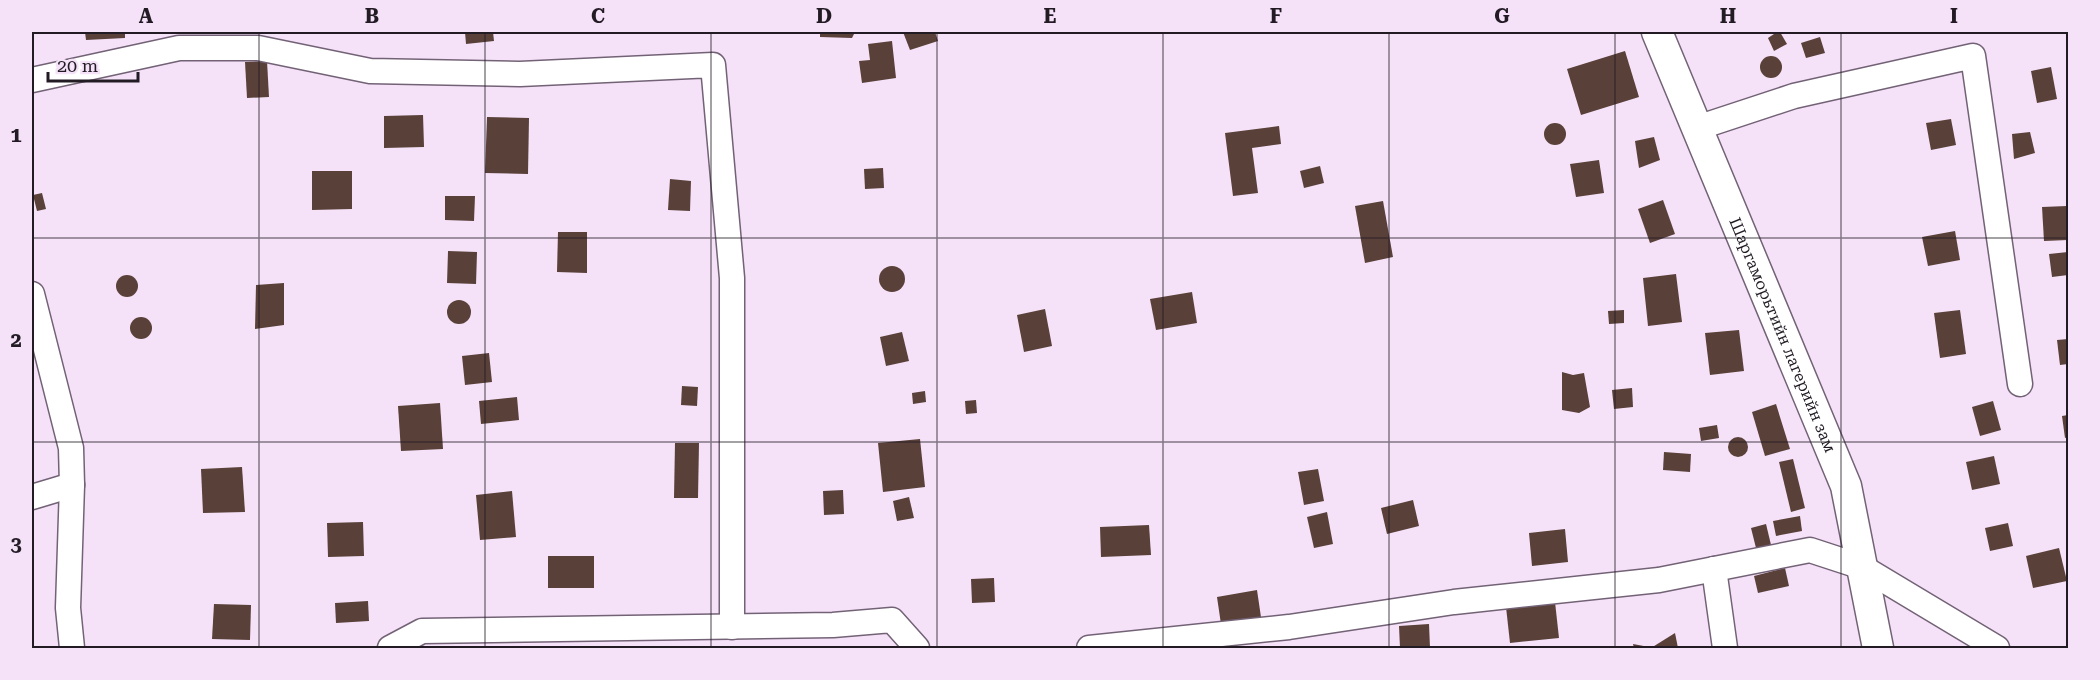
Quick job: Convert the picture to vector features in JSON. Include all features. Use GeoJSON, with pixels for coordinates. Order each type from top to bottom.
{"type":"FeatureCollection","features":[{"type":"Feature","properties":{"kind":"street","name":"Шаргаморьтийн лагерийн зам"},"geometry":{"type":"LineString","coordinates":[[1657,32],[1846,486],[1878,648]]}},
{"type":"Feature","properties":{"kind":"street"},"geometry":{"type":"LineString","coordinates":[[32,80],[179,48],[258,48],[370,71],[519,74],[713,65],[732,278],[732,627]]}},
{"type":"Feature","properties":{"kind":"street"},"geometry":{"type":"LineString","coordinates":[[1698,128],[1794,96],[1973,56],[2020,384]]}},
{"type":"Feature","properties":{"kind":"street"},"geometry":{"type":"LineString","coordinates":[[32,294],[71,448],[68,608],[72,648]]}},
{"type":"Feature","properties":{"kind":"street"},"geometry":{"type":"LineString","coordinates":[[32,496],[72,485]]}},
{"type":"Feature","properties":{"kind":"street"},"geometry":{"type":"LineString","coordinates":[[1089,648],[1207,643],[1289,627],[1454,602],[1659,580],[1810,550],[1862,567],[1997,648]]}},
{"type":"Feature","properties":{"kind":"street"},"geometry":{"type":"LineString","coordinates":[[1714,569],[1725,648]]}},
{"type":"Feature","properties":{"kind":"street"},"geometry":{"type":"LineString","coordinates":[[390,648],[422,631],[833,625],[892,620],[917,648]]}},
{"type":"Feature","properties":{"kind":"building"},"geometry":{"type":"Polygon","coordinates":[[[85,32],[125,32],[125,38],[86,40],[85,32]]]}},
{"type":"Feature","properties":{"kind":"building"},"geometry":{"type":"Polygon","coordinates":[[[465,32],[493,32],[494,41],[466,44],[465,32]]]}},
{"type":"Feature","properties":{"kind":"building"},"geometry":{"type":"Polygon","coordinates":[[[820,32],[855,32],[852,38],[820,37],[820,32]]]}},
{"type":"Feature","properties":{"kind":"building"},"geometry":{"type":"Polygon","coordinates":[[[903,32],[935,32],[938,41],[910,50],[903,32]]]}},
{"type":"Feature","properties":{"kind":"building"},"geometry":{"type":"Polygon","coordinates":[[[1780,32],[1787,44],[1774,51],[1768,38],[1780,32]]]}},
{"type":"Feature","properties":{"kind":"building"},"geometry":{"type":"Polygon","coordinates":[[[1820,37],[1825,53],[1806,58],[1801,43],[1820,37]]]}},
{"type":"Feature","properties":{"kind":"building"},"geometry":{"type":"Polygon","coordinates":[[[892,41],[896,78],[862,83],[859,61],[870,60],[868,44],[892,41]]]}},
{"type":"Feature","properties":{"kind":"building"},"geometry":{"type":"Polygon","coordinates":[[[1625,51],[1639,97],[1581,115],[1567,69],[1625,51]]]}},
{"type":"Feature","properties":{"kind":"building"},"geometry":{"type":"Polygon","coordinates":[[[1771,56],[1779,59],[1782,67],[1779,75],[1771,78],[1763,75],[1760,67],[1763,59],[1771,56]]]}},
{"type":"Feature","properties":{"kind":"building"},"geometry":{"type":"Polygon","coordinates":[[[267,61],[269,97],[247,98],[245,62],[267,61]]]}},
{"type":"Feature","properties":{"kind":"building"},"geometry":{"type":"Polygon","coordinates":[[[2051,67],[2057,99],[2037,103],[2031,71],[2051,67]]]}},
{"type":"Feature","properties":{"kind":"building"},"geometry":{"type":"Polygon","coordinates":[[[423,115],[424,147],[384,148],[384,116],[423,115]]]}},
{"type":"Feature","properties":{"kind":"building"},"geometry":{"type":"Polygon","coordinates":[[[487,117],[529,118],[528,174],[485,173],[487,117]]]}},
{"type":"Feature","properties":{"kind":"building"},"geometry":{"type":"Polygon","coordinates":[[[1951,119],[1956,145],[1931,150],[1926,123],[1951,119]]]}},
{"type":"Feature","properties":{"kind":"building"},"geometry":{"type":"Polygon","coordinates":[[[1555,123],[1563,126],[1566,134],[1563,142],[1555,145],[1547,142],[1544,134],[1547,126],[1555,123]]]}},
{"type":"Feature","properties":{"kind":"building"},"geometry":{"type":"Polygon","coordinates":[[[1279,126],[1281,144],[1252,148],[1258,193],[1233,196],[1225,133],[1279,126]]]}},
{"type":"Feature","properties":{"kind":"building"},"geometry":{"type":"Polygon","coordinates":[[[2030,132],[2035,153],[2014,159],[2012,134],[2030,132]]]}},
{"type":"Feature","properties":{"kind":"building"},"geometry":{"type":"Polygon","coordinates":[[[1654,137],[1660,160],[1639,168],[1635,141],[1654,137]]]}},
{"type":"Feature","properties":{"kind":"building"},"geometry":{"type":"Polygon","coordinates":[[[1599,160],[1604,193],[1576,197],[1570,164],[1599,160]]]}},
{"type":"Feature","properties":{"kind":"building"},"geometry":{"type":"Polygon","coordinates":[[[1320,166],[1324,183],[1304,188],[1300,171],[1320,166]]]}},
{"type":"Feature","properties":{"kind":"building"},"geometry":{"type":"Polygon","coordinates":[[[883,168],[884,188],[865,189],[864,169],[883,168]]]}},
{"type":"Feature","properties":{"kind":"building"},"geometry":{"type":"Polygon","coordinates":[[[312,171],[352,171],[352,209],[312,210],[312,171]]]}},
{"type":"Feature","properties":{"kind":"building"},"geometry":{"type":"Polygon","coordinates":[[[670,179],[691,181],[690,211],[668,210],[670,179]]]}},
{"type":"Feature","properties":{"kind":"building"},"geometry":{"type":"Polygon","coordinates":[[[42,193],[46,209],[37,211],[33,195],[42,193]]]}},
{"type":"Feature","properties":{"kind":"building"},"geometry":{"type":"Polygon","coordinates":[[[445,196],[475,196],[474,221],[445,220],[445,196]]]}},
{"type":"Feature","properties":{"kind":"building"},"geometry":{"type":"Polygon","coordinates":[[[1663,200],[1675,234],[1650,243],[1638,209],[1663,200]]]}},
{"type":"Feature","properties":{"kind":"building"},"geometry":{"type":"Polygon","coordinates":[[[1383,201],[1393,257],[1365,263],[1355,206],[1383,201]]]}},
{"type":"Feature","properties":{"kind":"building"},"geometry":{"type":"Polygon","coordinates":[[[2067,206],[2068,240],[2044,241],[2042,207],[2067,206]]]}},
{"type":"Feature","properties":{"kind":"building"},"geometry":{"type":"Polygon","coordinates":[[[1955,231],[1960,260],[1928,266],[1922,237],[1955,231]]]}},
{"type":"Feature","properties":{"kind":"building"},"geometry":{"type":"Polygon","coordinates":[[[558,232],[587,232],[587,273],[557,272],[558,232]]]}},
{"type":"Feature","properties":{"kind":"building"},"geometry":{"type":"Polygon","coordinates":[[[448,251],[477,252],[476,284],[447,283],[448,251]]]}},
{"type":"Feature","properties":{"kind":"building"},"geometry":{"type":"Polygon","coordinates":[[[2068,252],[2068,275],[2052,277],[2049,254],[2068,252]]]}},
{"type":"Feature","properties":{"kind":"building"},"geometry":{"type":"Polygon","coordinates":[[[892,266],[901,270],[905,279],[901,288],[892,292],[883,288],[879,279],[883,270],[892,266]]]}},
{"type":"Feature","properties":{"kind":"building"},"geometry":{"type":"Polygon","coordinates":[[[1676,274],[1682,322],[1648,326],[1643,278],[1676,274]]]}},
{"type":"Feature","properties":{"kind":"building"},"geometry":{"type":"Polygon","coordinates":[[[123,275],[131,275],[138,282],[138,290],[131,297],[123,297],[116,290],[116,282],[123,275]]]}},
{"type":"Feature","properties":{"kind":"building"},"geometry":{"type":"Polygon","coordinates":[[[284,283],[284,325],[255,329],[256,285],[284,283]]]}},
{"type":"Feature","properties":{"kind":"building"},"geometry":{"type":"Polygon","coordinates":[[[1192,292],[1197,323],[1156,330],[1150,299],[1192,292]]]}},
{"type":"Feature","properties":{"kind":"building"},"geometry":{"type":"Polygon","coordinates":[[[459,300],[467,304],[471,312],[467,320],[459,324],[451,320],[447,312],[451,304],[459,300]]]}},
{"type":"Feature","properties":{"kind":"building"},"geometry":{"type":"Polygon","coordinates":[[[1045,309],[1052,346],[1024,352],[1017,315],[1045,309]]]}},
{"type":"Feature","properties":{"kind":"building"},"geometry":{"type":"Polygon","coordinates":[[[1624,310],[1624,323],[1609,324],[1608,311],[1624,310]]]}},
{"type":"Feature","properties":{"kind":"building"},"geometry":{"type":"Polygon","coordinates":[[[1960,310],[1966,354],[1940,358],[1934,313],[1960,310]]]}},
{"type":"Feature","properties":{"kind":"building"},"geometry":{"type":"Polygon","coordinates":[[[137,317],[145,317],[152,324],[152,332],[145,339],[137,339],[130,332],[130,324],[137,317]]]}},
{"type":"Feature","properties":{"kind":"building"},"geometry":{"type":"Polygon","coordinates":[[[1739,330],[1744,371],[1710,375],[1705,333],[1739,330]]]}},
{"type":"Feature","properties":{"kind":"building"},"geometry":{"type":"Polygon","coordinates":[[[902,332],[909,361],[886,366],[880,337],[902,332]]]}},
{"type":"Feature","properties":{"kind":"building"},"geometry":{"type":"Polygon","coordinates":[[[2068,339],[2068,364],[2060,365],[2057,340],[2068,339]]]}},
{"type":"Feature","properties":{"kind":"building"},"geometry":{"type":"Polygon","coordinates":[[[489,353],[492,382],[465,385],[462,356],[489,353]]]}},
{"type":"Feature","properties":{"kind":"building"},"geometry":{"type":"Polygon","coordinates":[[[1562,372],[1573,375],[1584,373],[1590,407],[1579,413],[1562,410],[1562,372]]]}},
{"type":"Feature","properties":{"kind":"building"},"geometry":{"type":"Polygon","coordinates":[[[682,386],[698,387],[697,406],[681,405],[682,386]]]}},
{"type":"Feature","properties":{"kind":"building"},"geometry":{"type":"Polygon","coordinates":[[[1632,388],[1633,407],[1614,409],[1612,390],[1632,388]]]}},
{"type":"Feature","properties":{"kind":"building"},"geometry":{"type":"Polygon","coordinates":[[[925,391],[926,402],[913,404],[912,393],[925,391]]]}},
{"type":"Feature","properties":{"kind":"building"},"geometry":{"type":"Polygon","coordinates":[[[517,397],[519,420],[481,424],[479,401],[517,397]]]}},
{"type":"Feature","properties":{"kind":"building"},"geometry":{"type":"Polygon","coordinates":[[[976,400],[977,413],[966,414],[965,401],[976,400]]]}},
{"type":"Feature","properties":{"kind":"building"},"geometry":{"type":"Polygon","coordinates":[[[1993,401],[2001,430],[1980,436],[1972,407],[1993,401]]]}},
{"type":"Feature","properties":{"kind":"building"},"geometry":{"type":"Polygon","coordinates":[[[440,403],[443,449],[401,451],[398,406],[440,403]]]}},
{"type":"Feature","properties":{"kind":"building"},"geometry":{"type":"Polygon","coordinates":[[[1776,404],[1790,449],[1765,456],[1752,412],[1776,404]]]}},
{"type":"Feature","properties":{"kind":"building"},"geometry":{"type":"Polygon","coordinates":[[[2068,415],[2068,437],[2065,438],[2062,416],[2068,415]]]}},
{"type":"Feature","properties":{"kind":"building"},"geometry":{"type":"Polygon","coordinates":[[[1717,425],[1719,438],[1701,441],[1699,428],[1717,425]]]}},
{"type":"Feature","properties":{"kind":"building"},"geometry":{"type":"Polygon","coordinates":[[[1738,437],[1745,440],[1748,447],[1745,454],[1738,457],[1731,454],[1728,447],[1731,440],[1738,437]]]}},
{"type":"Feature","properties":{"kind":"building"},"geometry":{"type":"Polygon","coordinates":[[[920,439],[925,487],[883,492],[878,443],[920,439]]]}},
{"type":"Feature","properties":{"kind":"building"},"geometry":{"type":"Polygon","coordinates":[[[675,443],[699,443],[698,498],[674,498],[675,443]]]}},
{"type":"Feature","properties":{"kind":"building"},"geometry":{"type":"Polygon","coordinates":[[[1664,452],[1691,454],[1690,472],[1663,470],[1664,452]]]}},
{"type":"Feature","properties":{"kind":"building"},"geometry":{"type":"Polygon","coordinates":[[[1994,456],[2000,484],[1972,490],[1966,462],[1994,456]]]}},
{"type":"Feature","properties":{"kind":"building"},"geometry":{"type":"Polygon","coordinates":[[[1793,459],[1805,508],[1791,512],[1779,462],[1793,459]]]}},
{"type":"Feature","properties":{"kind":"building"},"geometry":{"type":"Polygon","coordinates":[[[242,467],[245,512],[203,513],[201,469],[242,467]]]}},
{"type":"Feature","properties":{"kind":"building"},"geometry":{"type":"Polygon","coordinates":[[[1318,469],[1324,501],[1304,505],[1298,472],[1318,469]]]}},
{"type":"Feature","properties":{"kind":"building"},"geometry":{"type":"Polygon","coordinates":[[[843,490],[844,514],[824,515],[823,491],[843,490]]]}},
{"type":"Feature","properties":{"kind":"building"},"geometry":{"type":"Polygon","coordinates":[[[512,491],[516,537],[480,540],[476,495],[512,491]]]}},
{"type":"Feature","properties":{"kind":"building"},"geometry":{"type":"Polygon","coordinates":[[[909,497],[914,518],[897,521],[893,501],[909,497]]]}},
{"type":"Feature","properties":{"kind":"building"},"geometry":{"type":"Polygon","coordinates":[[[1413,500],[1419,526],[1387,534],[1381,508],[1413,500]]]}},
{"type":"Feature","properties":{"kind":"building"},"geometry":{"type":"Polygon","coordinates":[[[1327,512],[1333,544],[1314,548],[1307,517],[1327,512]]]}},
{"type":"Feature","properties":{"kind":"building"},"geometry":{"type":"Polygon","coordinates":[[[1800,516],[1802,531],[1776,536],[1773,521],[1800,516]]]}},
{"type":"Feature","properties":{"kind":"building"},"geometry":{"type":"Polygon","coordinates":[[[363,522],[364,556],[328,557],[327,523],[363,522]]]}},
{"type":"Feature","properties":{"kind":"building"},"geometry":{"type":"Polygon","coordinates":[[[2008,523],[2013,546],[1990,551],[1985,528],[2008,523]]]}},
{"type":"Feature","properties":{"kind":"building"},"geometry":{"type":"Polygon","coordinates":[[[1766,524],[1772,549],[1757,552],[1751,528],[1766,524]]]}},
{"type":"Feature","properties":{"kind":"building"},"geometry":{"type":"Polygon","coordinates":[[[1149,525],[1151,555],[1101,557],[1100,527],[1149,525]]]}},
{"type":"Feature","properties":{"kind":"building"},"geometry":{"type":"Polygon","coordinates":[[[1565,529],[1568,562],[1532,566],[1529,533],[1565,529]]]}},
{"type":"Feature","properties":{"kind":"building"},"geometry":{"type":"Polygon","coordinates":[[[2059,548],[2067,581],[2033,588],[2026,556],[2059,548]]]}},
{"type":"Feature","properties":{"kind":"building"},"geometry":{"type":"Polygon","coordinates":[[[548,556],[594,556],[594,588],[548,588],[548,556]]]}},
{"type":"Feature","properties":{"kind":"building"},"geometry":{"type":"Polygon","coordinates":[[[1785,568],[1789,586],[1758,593],[1754,576],[1785,568]]]}},
{"type":"Feature","properties":{"kind":"building"},"geometry":{"type":"Polygon","coordinates":[[[994,578],[995,602],[972,603],[971,579],[994,578]]]}},
{"type":"Feature","properties":{"kind":"building"},"geometry":{"type":"Polygon","coordinates":[[[1257,590],[1262,624],[1222,631],[1217,597],[1257,590]]]}},
{"type":"Feature","properties":{"kind":"building"},"geometry":{"type":"Polygon","coordinates":[[[368,601],[369,621],[336,623],[335,603],[368,601]]]}},
{"type":"Feature","properties":{"kind":"building"},"geometry":{"type":"Polygon","coordinates":[[[1555,602],[1559,638],[1510,643],[1506,607],[1555,602]]]}},
{"type":"Feature","properties":{"kind":"building"},"geometry":{"type":"Polygon","coordinates":[[[214,604],[251,605],[250,640],[212,639],[214,604]]]}},
{"type":"Feature","properties":{"kind":"building"},"geometry":{"type":"Polygon","coordinates":[[[1429,624],[1430,648],[1400,648],[1399,626],[1429,624]]]}},
{"type":"Feature","properties":{"kind":"building"},"geometry":{"type":"Polygon","coordinates":[[[1675,633],[1678,648],[1651,648],[1675,633]]]}},
{"type":"Feature","properties":{"kind":"building"},"geometry":{"type":"Polygon","coordinates":[[[1633,644],[1649,647],[1649,648],[1634,648],[1633,644]]]}}]}
